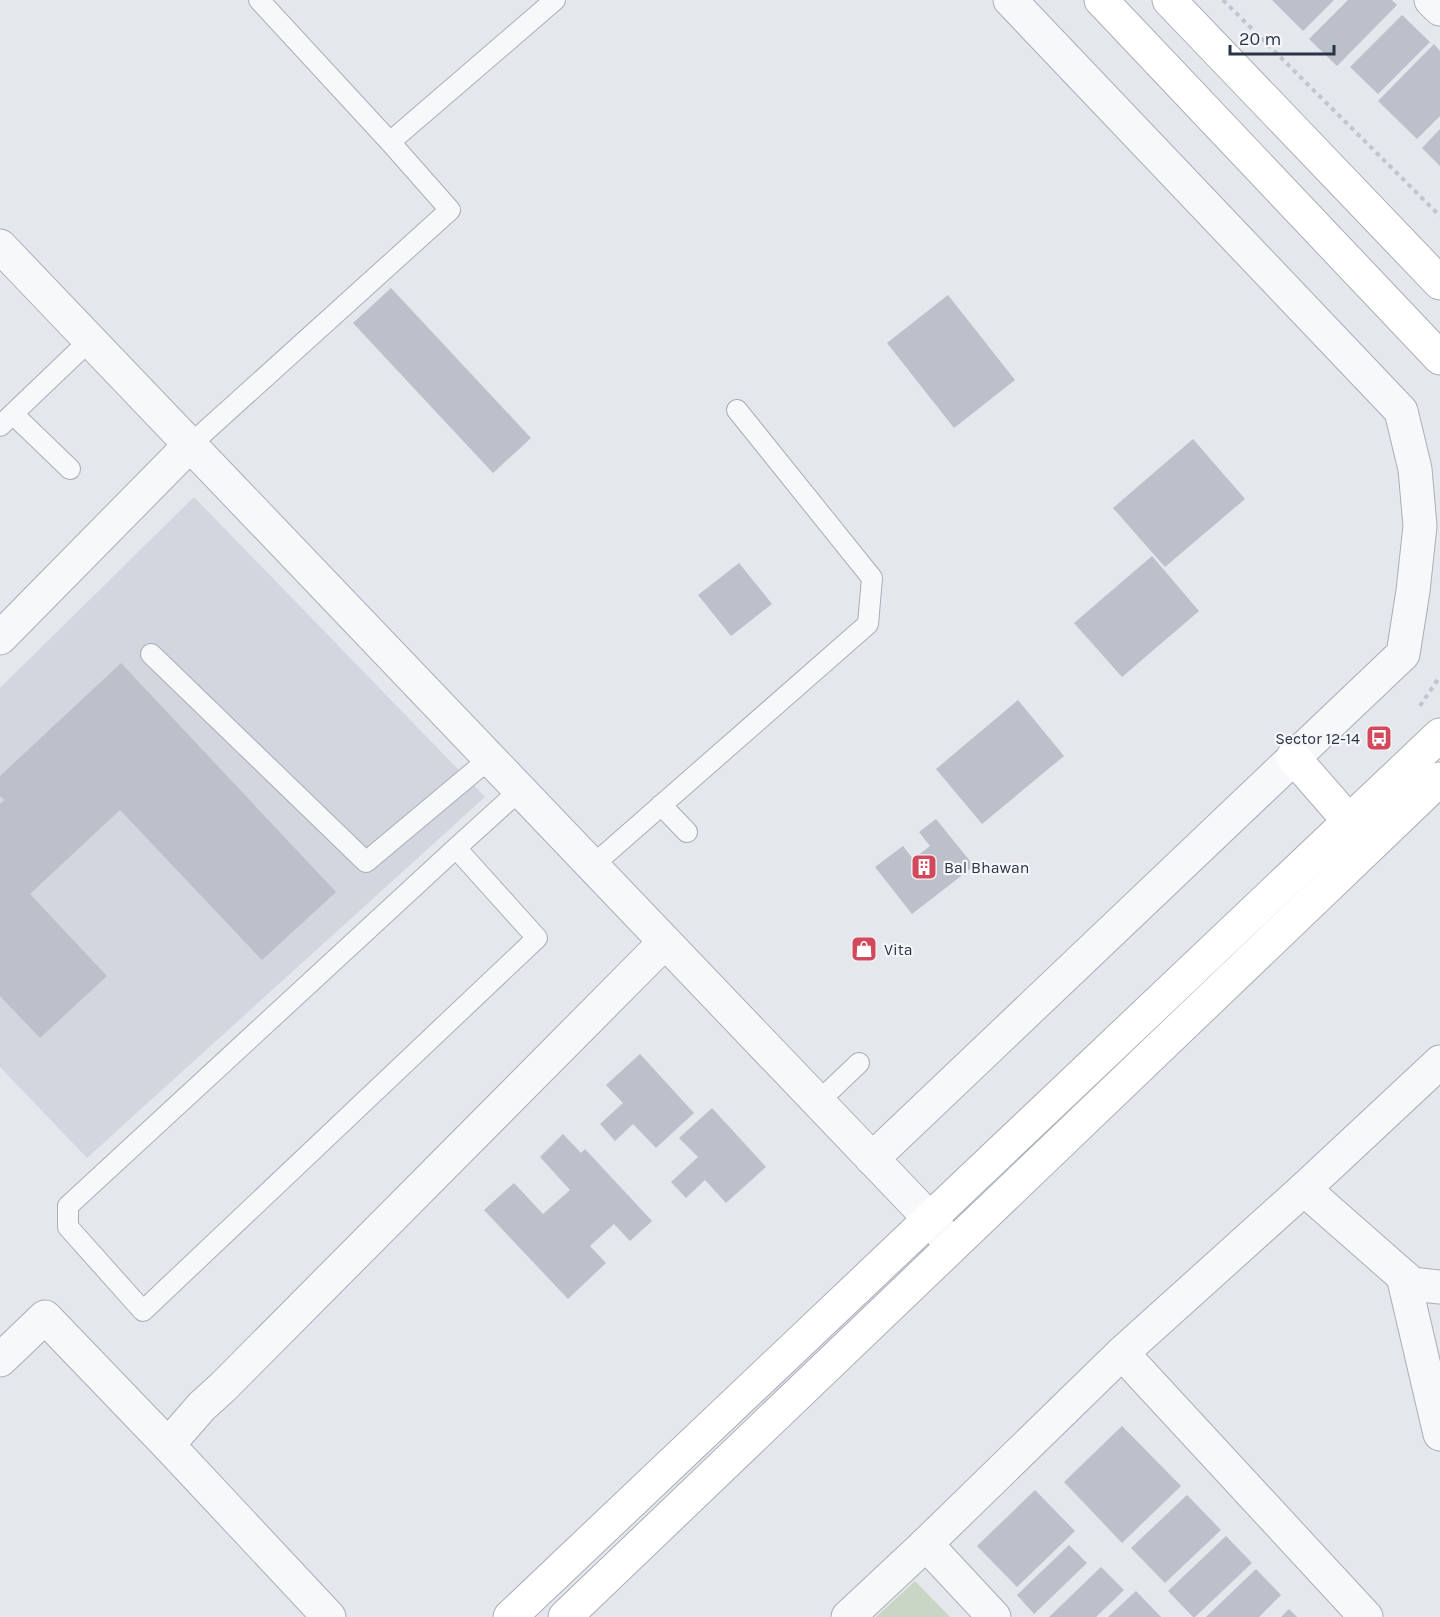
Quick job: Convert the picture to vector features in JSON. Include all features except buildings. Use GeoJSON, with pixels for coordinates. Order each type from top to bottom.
{"type":"FeatureCollection","features":[{"type":"Feature","properties":{"kind":"street"},"geometry":{"type":"LineString","coordinates":[[872,1159],[1402,654],[1413,591],[1420,526],[1415,469],[1401,411],[1010,0]]}},
{"type":"Feature","properties":{"kind":"street"},"geometry":{"type":"LineString","coordinates":[[1101,0],[1440,358]]}},
{"type":"Feature","properties":{"kind":"street"},"geometry":{"type":"LineString","coordinates":[[1169,0],[1440,283]]}},
{"type":"Feature","properties":{"kind":"street"},"geometry":{"type":"LineString","coordinates":[[1431,0],[1440,9]]}},
{"type":"Feature","properties":{"kind":"street"},"geometry":{"type":"LineString","coordinates":[[0,246],[930,1219],[952,1246]]}},
{"type":"Feature","properties":{"kind":"street"},"geometry":{"type":"LineString","coordinates":[[0,638],[190,445]]}},
{"type":"Feature","properties":{"kind":"street"},"geometry":{"type":"LineString","coordinates":[[510,1617],[1440,735]]}},
{"type":"Feature","properties":{"kind":"street"},"geometry":{"type":"LineString","coordinates":[[1293,757],[1349,821]]}},
{"type":"Feature","properties":{"kind":"street"},"geometry":{"type":"LineString","coordinates":[[565,1617],[1440,779]]}},
{"type":"Feature","properties":{"kind":"street"},"geometry":{"type":"LineString","coordinates":[[168,1445],[202,1406],[666,942]]}},
{"type":"Feature","properties":{"kind":"street"},"geometry":{"type":"LineString","coordinates":[[848,1617],[1122,1353],[1304,1189],[1440,1062]]}},
{"type":"Feature","properties":{"kind":"street"},"geometry":{"type":"LineString","coordinates":[[1304,1189],[1412,1284],[1440,1287]]}},
{"type":"Feature","properties":{"kind":"street"},"geometry":{"type":"LineString","coordinates":[[1404,1276],[1440,1434]]}},
{"type":"Feature","properties":{"kind":"street"},"geometry":{"type":"LineString","coordinates":[[0,1360],[45,1317],[329,1617]]}},
{"type":"Feature","properties":{"kind":"street"},"geometry":{"type":"LineString","coordinates":[[1122,1353],[1366,1617]]}},
{"type":"Feature","properties":{"kind":"street"},"geometry":{"type":"LineString","coordinates":[[926,1544],[994,1617]]}},
{"type":"Feature","properties":{"kind":"lane"},"geometry":{"type":"LineString","coordinates":[[190,445],[450,210],[259,0]]}},
{"type":"Feature","properties":{"kind":"lane"},"geometry":{"type":"LineString","coordinates":[[390,142],[555,0]]}},
{"type":"Feature","properties":{"kind":"lane"},"geometry":{"type":"LineString","coordinates":[[70,468],[6,420],[90,340]]}},
{"type":"Feature","properties":{"kind":"lane"},"geometry":{"type":"LineString","coordinates":[[592,866],[868,624],[872,578],[737,410]]}},
{"type":"Feature","properties":{"kind":"lane"},"geometry":{"type":"LineString","coordinates":[[151,654],[366,862],[489,759]]}},
{"type":"Feature","properties":{"kind":"lane"},"geometry":{"type":"LineString","coordinates":[[456,848],[537,938],[143,1311],[68,1227],[68,1206],[456,848],[520,790]]}},
{"type":"Feature","properties":{"kind":"lane"},"geometry":{"type":"LineString","coordinates":[[661,805],[687,832]]}},
{"type":"Feature","properties":{"kind":"lane"},"geometry":{"type":"LineString","coordinates":[[818,1102],[859,1063]]}},
{"type":"Feature","properties":{"kind":"path"},"geometry":{"type":"LineString","coordinates":[[1223,0],[1440,216]]}},
{"type":"Feature","properties":{"kind":"shaded area"},"geometry":{"type":"Polygon","coordinates":[[[194,497],[485,797],[87,1158],[0,1067],[0,688],[194,497]]]}},
{"type":"Feature","properties":{"kind":"green space"},"geometry":{"type":"Polygon","coordinates":[[[915,1581],[950,1617],[876,1617],[915,1581]]]}},
{"type":"Feature","properties":{"kind":"place","name":"Sector 12-14"},"geometry":{"type":"Point","coordinates":[1379,738]}},
{"type":"Feature","properties":{"kind":"place","name":"Bal Bhawan"},"geometry":{"type":"Point","coordinates":[924,867]}},
{"type":"Feature","properties":{"kind":"place","name":"Vita"},"geometry":{"type":"Point","coordinates":[864,949]}}]}
